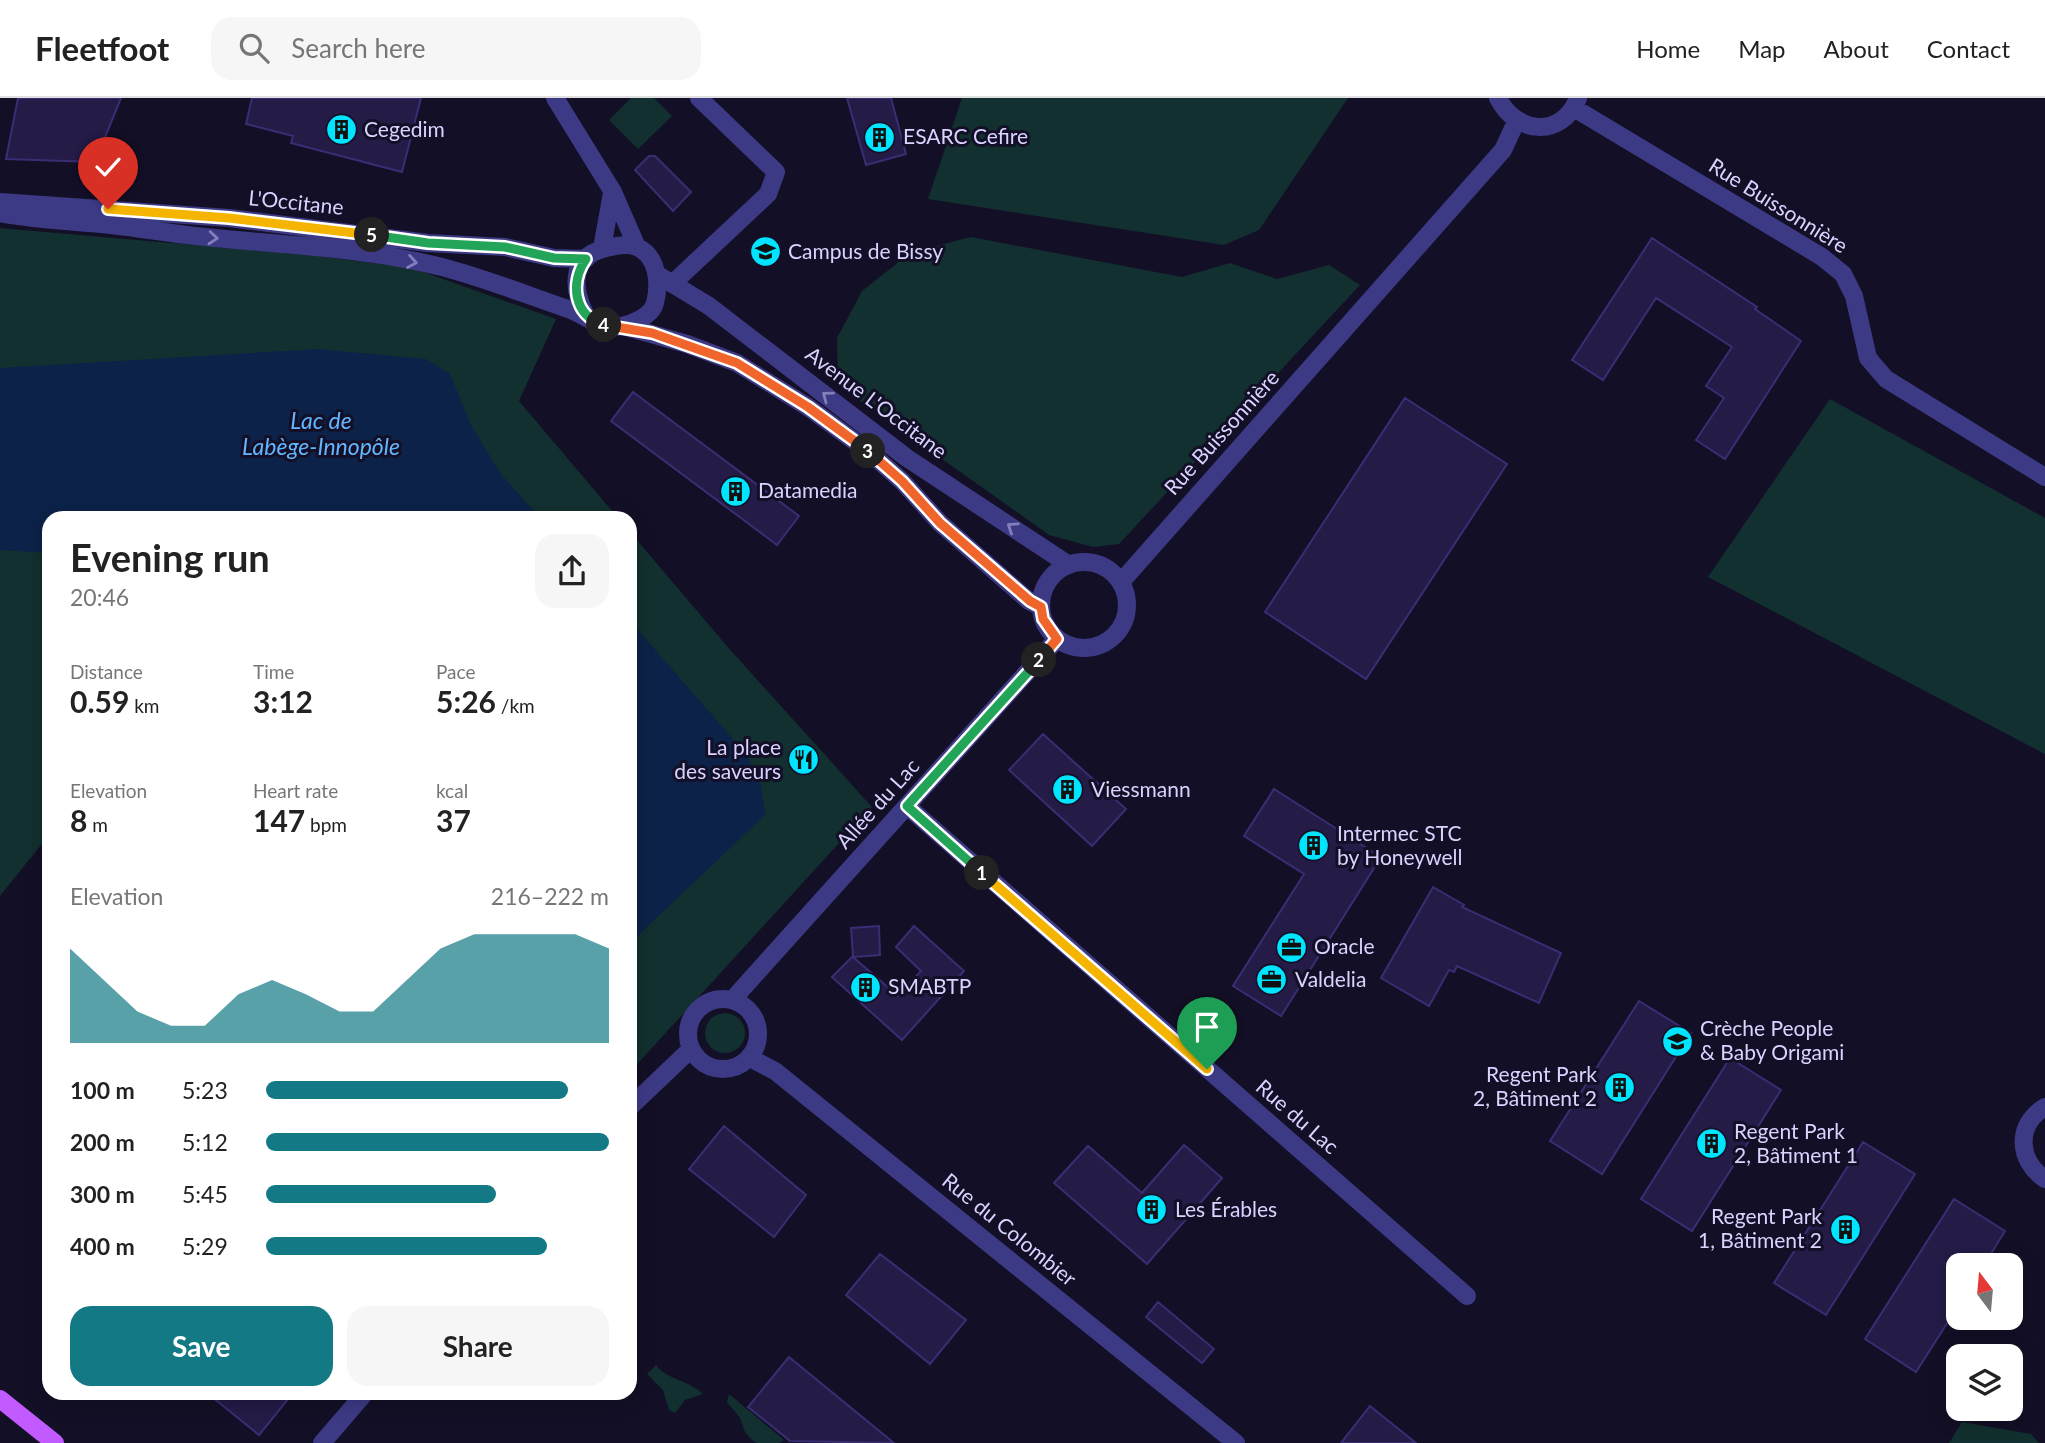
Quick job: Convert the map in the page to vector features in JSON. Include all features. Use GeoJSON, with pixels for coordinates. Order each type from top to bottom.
{"type":"FeatureCollection","features":[{"type":"Feature","properties":{"kind":"main road"},"geometry":{"type":"LineString","coordinates":[[0,1399],[55,1443]]}},
{"type":"Feature","properties":{"kind":"street"},"geometry":{"type":"LineString","coordinates":[[555,98],[612,192],[637,247],[665,279]]}},
{"type":"Feature","properties":{"kind":"street"},"geometry":{"type":"LineString","coordinates":[[623,326],[639,320],[654,307],[659,287],[665,279],[768,194],[776,172],[699,98]]}},
{"type":"Feature","properties":{"kind":"street"},"geometry":{"type":"LineString","coordinates":[[1498,98],[1504,110],[1516,122]]}},
{"type":"Feature","properties":{"kind":"street","name":"Rue Buissonnière"},"geometry":{"type":"LineString","coordinates":[[1121,582],[1503,150],[1516,122],[1530,127],[1549,126],[1562,120],[1576,103],[1822,257],[1843,274],[1854,296],[1868,358],[1886,379],[2045,477]]}},
{"type":"Feature","properties":{"kind":"street"},"geometry":{"type":"LineString","coordinates":[[602,248],[612,192]]}},
{"type":"Feature","properties":{"kind":"street","name":"L'Occitane"},"geometry":{"type":"LineString","coordinates":[[0,202],[229,218],[428,243],[505,247],[554,258],[586,259]]}},
{"type":"Feature","properties":{"kind":"street","name":"L'Occitane"},"geometry":{"type":"LineString","coordinates":[[0,213],[379,256],[442,268],[586,316],[610,327],[623,326]]}},
{"type":"Feature","properties":{"kind":"street"},"geometry":{"type":"LineString","coordinates":[[586,316],[576,297],[575,286],[578,270],[586,259],[602,248],[619,245],[637,247]]}},
{"type":"Feature","properties":{"kind":"street","name":"Avenue L'Occitane"},"geometry":{"type":"LineString","coordinates":[[665,279],[709,306],[907,458],[1069,565]]}},
{"type":"Feature","properties":{"kind":"street"},"geometry":{"type":"LineString","coordinates":[[623,326],[687,344],[737,363],[808,407],[877,458],[940,523],[1030,601],[1041,607]]}},
{"type":"Feature","properties":{"kind":"street"},"geometry":{"type":"LineString","coordinates":[[1084,562],[1098,564],[1111,571],[1121,582],[1127,605],[1126,617],[1111,639],[1098,646],[1070,646],[1057,639],[1043,619],[1042,593],[1049,580],[1069,565],[1084,562]]}},
{"type":"Feature","properties":{"kind":"street","name":"Allée du Lac"},"geometry":{"type":"LineString","coordinates":[[733,999],[1057,639]]}},
{"type":"Feature","properties":{"kind":"street","name":"Rue du Lac"},"geometry":{"type":"LineString","coordinates":[[907,806],[1467,1296]]}},
{"type":"Feature","properties":{"kind":"street"},"geometry":{"type":"LineString","coordinates":[[733,999],[752,1013],[758,1024],[759,1036],[750,1058],[730,1069],[718,1069],[697,1059],[691,1049],[688,1026],[693,1016],[710,1001],[733,999]]}},
{"type":"Feature","properties":{"kind":"street"},"geometry":{"type":"LineString","coordinates":[[637,1100],[691,1049]]}},
{"type":"Feature","properties":{"kind":"street","name":"Rue du Colombier"},"geometry":{"type":"LineString","coordinates":[[750,1058],[775,1071],[1236,1443]]}},
{"type":"Feature","properties":{"kind":"street"},"geometry":{"type":"LineString","coordinates":[[2045,1107],[2029,1122],[2022,1141],[2027,1160],[2034,1171],[2045,1180]]}},
{"type":"Feature","properties":{"kind":"street"},"geometry":{"type":"LineString","coordinates":[[322,1443],[359,1400]]}},
{"type":"Feature","properties":{"kind":"green space"},"geometry":{"type":"Polygon","coordinates":[[[631,98],[654,98],[672,116],[638,149],[609,120],[631,98]]]}},
{"type":"Feature","properties":{"kind":"green space"},"geometry":{"type":"Polygon","coordinates":[[[962,98],[1348,98],[1259,230],[1224,245],[928,199],[962,98]]]}},
{"type":"Feature","properties":{"kind":"green space"},"geometry":{"type":"Polygon","coordinates":[[[0,228],[317,256],[412,268],[556,319],[519,401],[612,511],[42,511],[42,844],[0,896],[0,228]]]}},
{"type":"Feature","properties":{"kind":"green space"},"geometry":{"type":"Polygon","coordinates":[[[971,237],[1182,277],[1230,263],[1277,279],[1329,265],[1360,285],[1119,544],[1093,547],[1049,535],[838,385],[837,338],[862,291],[910,253],[971,237]]]}},
{"type":"Feature","properties":{"kind":"green space"},"geometry":{"type":"Polygon","coordinates":[[[1830,399],[2045,518],[2045,754],[1708,577],[1830,399]]]}},
{"type":"Feature","properties":{"kind":"green space"},"geometry":{"type":"Polygon","coordinates":[[[637,540],[726,645],[872,807],[637,1064],[637,540]]]}},
{"type":"Feature","properties":{"kind":"green space"},"geometry":{"type":"Polygon","coordinates":[[[725,1013],[733,1014],[739,1019],[744,1025],[744,1041],[739,1047],[733,1052],[725,1053],[717,1052],[711,1047],[706,1041],[705,1033],[706,1025],[711,1019],[717,1014],[725,1013]]]}},
{"type":"Feature","properties":{"kind":"green space"},"geometry":{"type":"Polygon","coordinates":[[[656,1365],[666,1374],[703,1394],[685,1400],[675,1413],[669,1410],[663,1390],[647,1374],[656,1365]]]}},
{"type":"Feature","properties":{"kind":"green space"},"geometry":{"type":"Polygon","coordinates":[[[729,1394],[784,1440],[779,1443],[757,1443],[752,1440],[727,1402],[729,1394]]]}},
{"type":"Feature","properties":{"kind":"green space"},"geometry":{"type":"Polygon","coordinates":[[[1962,1422],[2031,1434],[2039,1443],[1949,1443],[1962,1422]]]}},
{"type":"Feature","properties":{"kind":"water","name":"Lac de Labège-Innopôle"},"geometry":{"type":"Polygon","coordinates":[[[317,349],[426,359],[450,374],[471,425],[500,473],[534,511],[42,511],[42,553],[0,550],[0,368],[317,349]]]}},
{"type":"Feature","properties":{"kind":"water"},"geometry":{"type":"Polygon","coordinates":[[[637,629],[747,755],[761,786],[765,815],[637,936],[637,629]]]}},
{"type":"Feature","properties":{"kind":"building"},"geometry":{"type":"Polygon","coordinates":[[[18,98],[121,98],[95,162],[6,159],[18,98]]]}},
{"type":"Feature","properties":{"kind":"building","name":"Cegedim"},"geometry":{"type":"Polygon","coordinates":[[[252,98],[421,98],[402,172],[291,143],[293,136],[246,124],[252,98]]]}},
{"type":"Feature","properties":{"kind":"building","name":"ESARC Cefire"},"geometry":{"type":"Polygon","coordinates":[[[847,98],[891,98],[906,154],[866,165],[847,98]]]}},
{"type":"Feature","properties":{"kind":"building"},"geometry":{"type":"Polygon","coordinates":[[[649,156],[655,156],[691,192],[673,211],[635,170],[649,156]]]}},
{"type":"Feature","properties":{"kind":"building"},"geometry":{"type":"Polygon","coordinates":[[[1652,238],[1757,307],[1755,309],[1801,341],[1725,459],[1696,440],[1724,398],[1706,386],[1732,347],[1656,298],[1603,380],[1572,360],[1652,238]]]}},
{"type":"Feature","properties":{"kind":"building","name":"Datamedia"},"geometry":{"type":"Polygon","coordinates":[[[633,392],[799,516],[777,545],[611,421],[633,392]]]}},
{"type":"Feature","properties":{"kind":"building"},"geometry":{"type":"Polygon","coordinates":[[[1405,398],[1507,464],[1366,679],[1265,612],[1405,398]]]}},
{"type":"Feature","properties":{"kind":"building","name":"Viessmann"},"geometry":{"type":"Polygon","coordinates":[[[1043,734],[1126,809],[1092,846],[1009,770],[1043,734]]]}},
{"type":"Feature","properties":{"kind":"building"},"geometry":{"type":"Polygon","coordinates":[[[1274,789],[1381,857],[1281,1016],[1233,986],[1304,874],[1244,836],[1274,789]]]}},
{"type":"Feature","properties":{"kind":"building"},"geometry":{"type":"Polygon","coordinates":[[[1433,887],[1464,905],[1462,907],[1561,953],[1539,1003],[1457,966],[1454,972],[1449,970],[1429,1006],[1381,978],[1433,887]]]}},
{"type":"Feature","properties":{"kind":"building","name":"SMABTP"},"geometry":{"type":"Polygon","coordinates":[[[879,926],[880,955],[853,957],[898,996],[921,971],[896,947],[914,926],[964,971],[902,1040],[832,977],[853,956],[851,928],[879,926]]]}},
{"type":"Feature","properties":{"kind":"building","name":"Regent Park 2, Bâtiment 2"},"geometry":{"type":"Polygon","coordinates":[[[1639,1001],[1691,1033],[1602,1174],[1550,1141],[1639,1001]]]}},
{"type":"Feature","properties":{"kind":"building","name":"Regent Park 2, Bâtiment 1"},"geometry":{"type":"Polygon","coordinates":[[[1730,1058],[1781,1090],[1692,1231],[1641,1199],[1730,1058]]]}},
{"type":"Feature","properties":{"kind":"building"},"geometry":{"type":"Polygon","coordinates":[[[724,1126],[806,1195],[774,1237],[689,1169],[724,1126]]]}},
{"type":"Feature","properties":{"kind":"building","name":"Regent Park 1, Bâtiment 2"},"geometry":{"type":"Polygon","coordinates":[[[1863,1142],[1915,1174],[1826,1315],[1774,1283],[1863,1142]]]}},
{"type":"Feature","properties":{"kind":"building","name":"Les Érables"},"geometry":{"type":"Polygon","coordinates":[[[1184,1145],[1222,1178],[1147,1264],[1054,1183],[1088,1146],[1142,1193],[1184,1145]]]}},
{"type":"Feature","properties":{"kind":"building"},"geometry":{"type":"Polygon","coordinates":[[[1954,1199],[2005,1231],[1991,1253],[1946,1253],[1946,1325],[1916,1372],[1865,1339],[1954,1199]]]}},
{"type":"Feature","properties":{"kind":"building"},"geometry":{"type":"Polygon","coordinates":[[[880,1254],[966,1320],[930,1364],[846,1295],[880,1254]]]}},
{"type":"Feature","properties":{"kind":"building"},"geometry":{"type":"Polygon","coordinates":[[[1158,1302],[1214,1349],[1202,1363],[1146,1317],[1158,1302]]]}},
{"type":"Feature","properties":{"kind":"building"},"geometry":{"type":"Polygon","coordinates":[[[789,1357],[894,1443],[790,1441],[748,1407],[789,1357]]]}},
{"type":"Feature","properties":{"kind":"building"},"geometry":{"type":"Polygon","coordinates":[[[216,1400],[287,1400],[259,1435],[216,1400]]]}},
{"type":"Feature","properties":{"kind":"building"},"geometry":{"type":"Polygon","coordinates":[[[1370,1406],[1416,1443],[1341,1443],[1370,1406]]]}},
{"type":"Feature","properties":{"kind":"place","name":"Cegedim"},"geometry":{"type":"Point","coordinates":[341,130]}},
{"type":"Feature","properties":{"kind":"place","name":"ESARC Cefire"},"geometry":{"type":"Point","coordinates":[880,137]}},
{"type":"Feature","properties":{"kind":"place","name":"Campus de Bissy"},"geometry":{"type":"Point","coordinates":[765,252]}},
{"type":"Feature","properties":{"kind":"place","name":"Datamedia"},"geometry":{"type":"Point","coordinates":[735,491]}},
{"type":"Feature","properties":{"kind":"place","name":"La place des saveurs"},"geometry":{"type":"Point","coordinates":[804,760]}},
{"type":"Feature","properties":{"kind":"place","name":"Viessmann"},"geometry":{"type":"Point","coordinates":[1068,790]}},
{"type":"Feature","properties":{"kind":"place","name":"Intermec STC by Honeywell"},"geometry":{"type":"Point","coordinates":[1314,846]}},
{"type":"Feature","properties":{"kind":"place","name":"Oracle"},"geometry":{"type":"Point","coordinates":[1291,947]}},
{"type":"Feature","properties":{"kind":"place","name":"Valdelia"},"geometry":{"type":"Point","coordinates":[1272,980]}},
{"type":"Feature","properties":{"kind":"place","name":"SMABTP"},"geometry":{"type":"Point","coordinates":[865,987]}},
{"type":"Feature","properties":{"kind":"place","name":"Crèche People & Baby Origami"},"geometry":{"type":"Point","coordinates":[1677,1041]}},
{"type":"Feature","properties":{"kind":"place","name":"Regent Park 2, Bâtiment 2"},"geometry":{"type":"Point","coordinates":[1620,1087]}},
{"type":"Feature","properties":{"kind":"place","name":"Regent Park 2, Bâtiment 1"},"geometry":{"type":"Point","coordinates":[1711,1144]}},
{"type":"Feature","properties":{"kind":"place","name":"Les Érables"},"geometry":{"type":"Point","coordinates":[1152,1210]}},
{"type":"Feature","properties":{"kind":"place","name":"Regent Park 1, Bâtiment 2"},"geometry":{"type":"Point","coordinates":[1845,1229]}},
{"type":"Feature","properties":{"kind":"route"},"geometry":{"type":"LineString","coordinates":[[108,209],[229,218],[428,243],[505,247],[554,258],[586,259],[578,270],[576,297],[586,316],[596,323],[652,333],[750,369],[868,451],[902,481],[940,523],[1030,601],[1041,607],[1043,619],[1057,639],[907,806],[1207,1069]]}}]}
